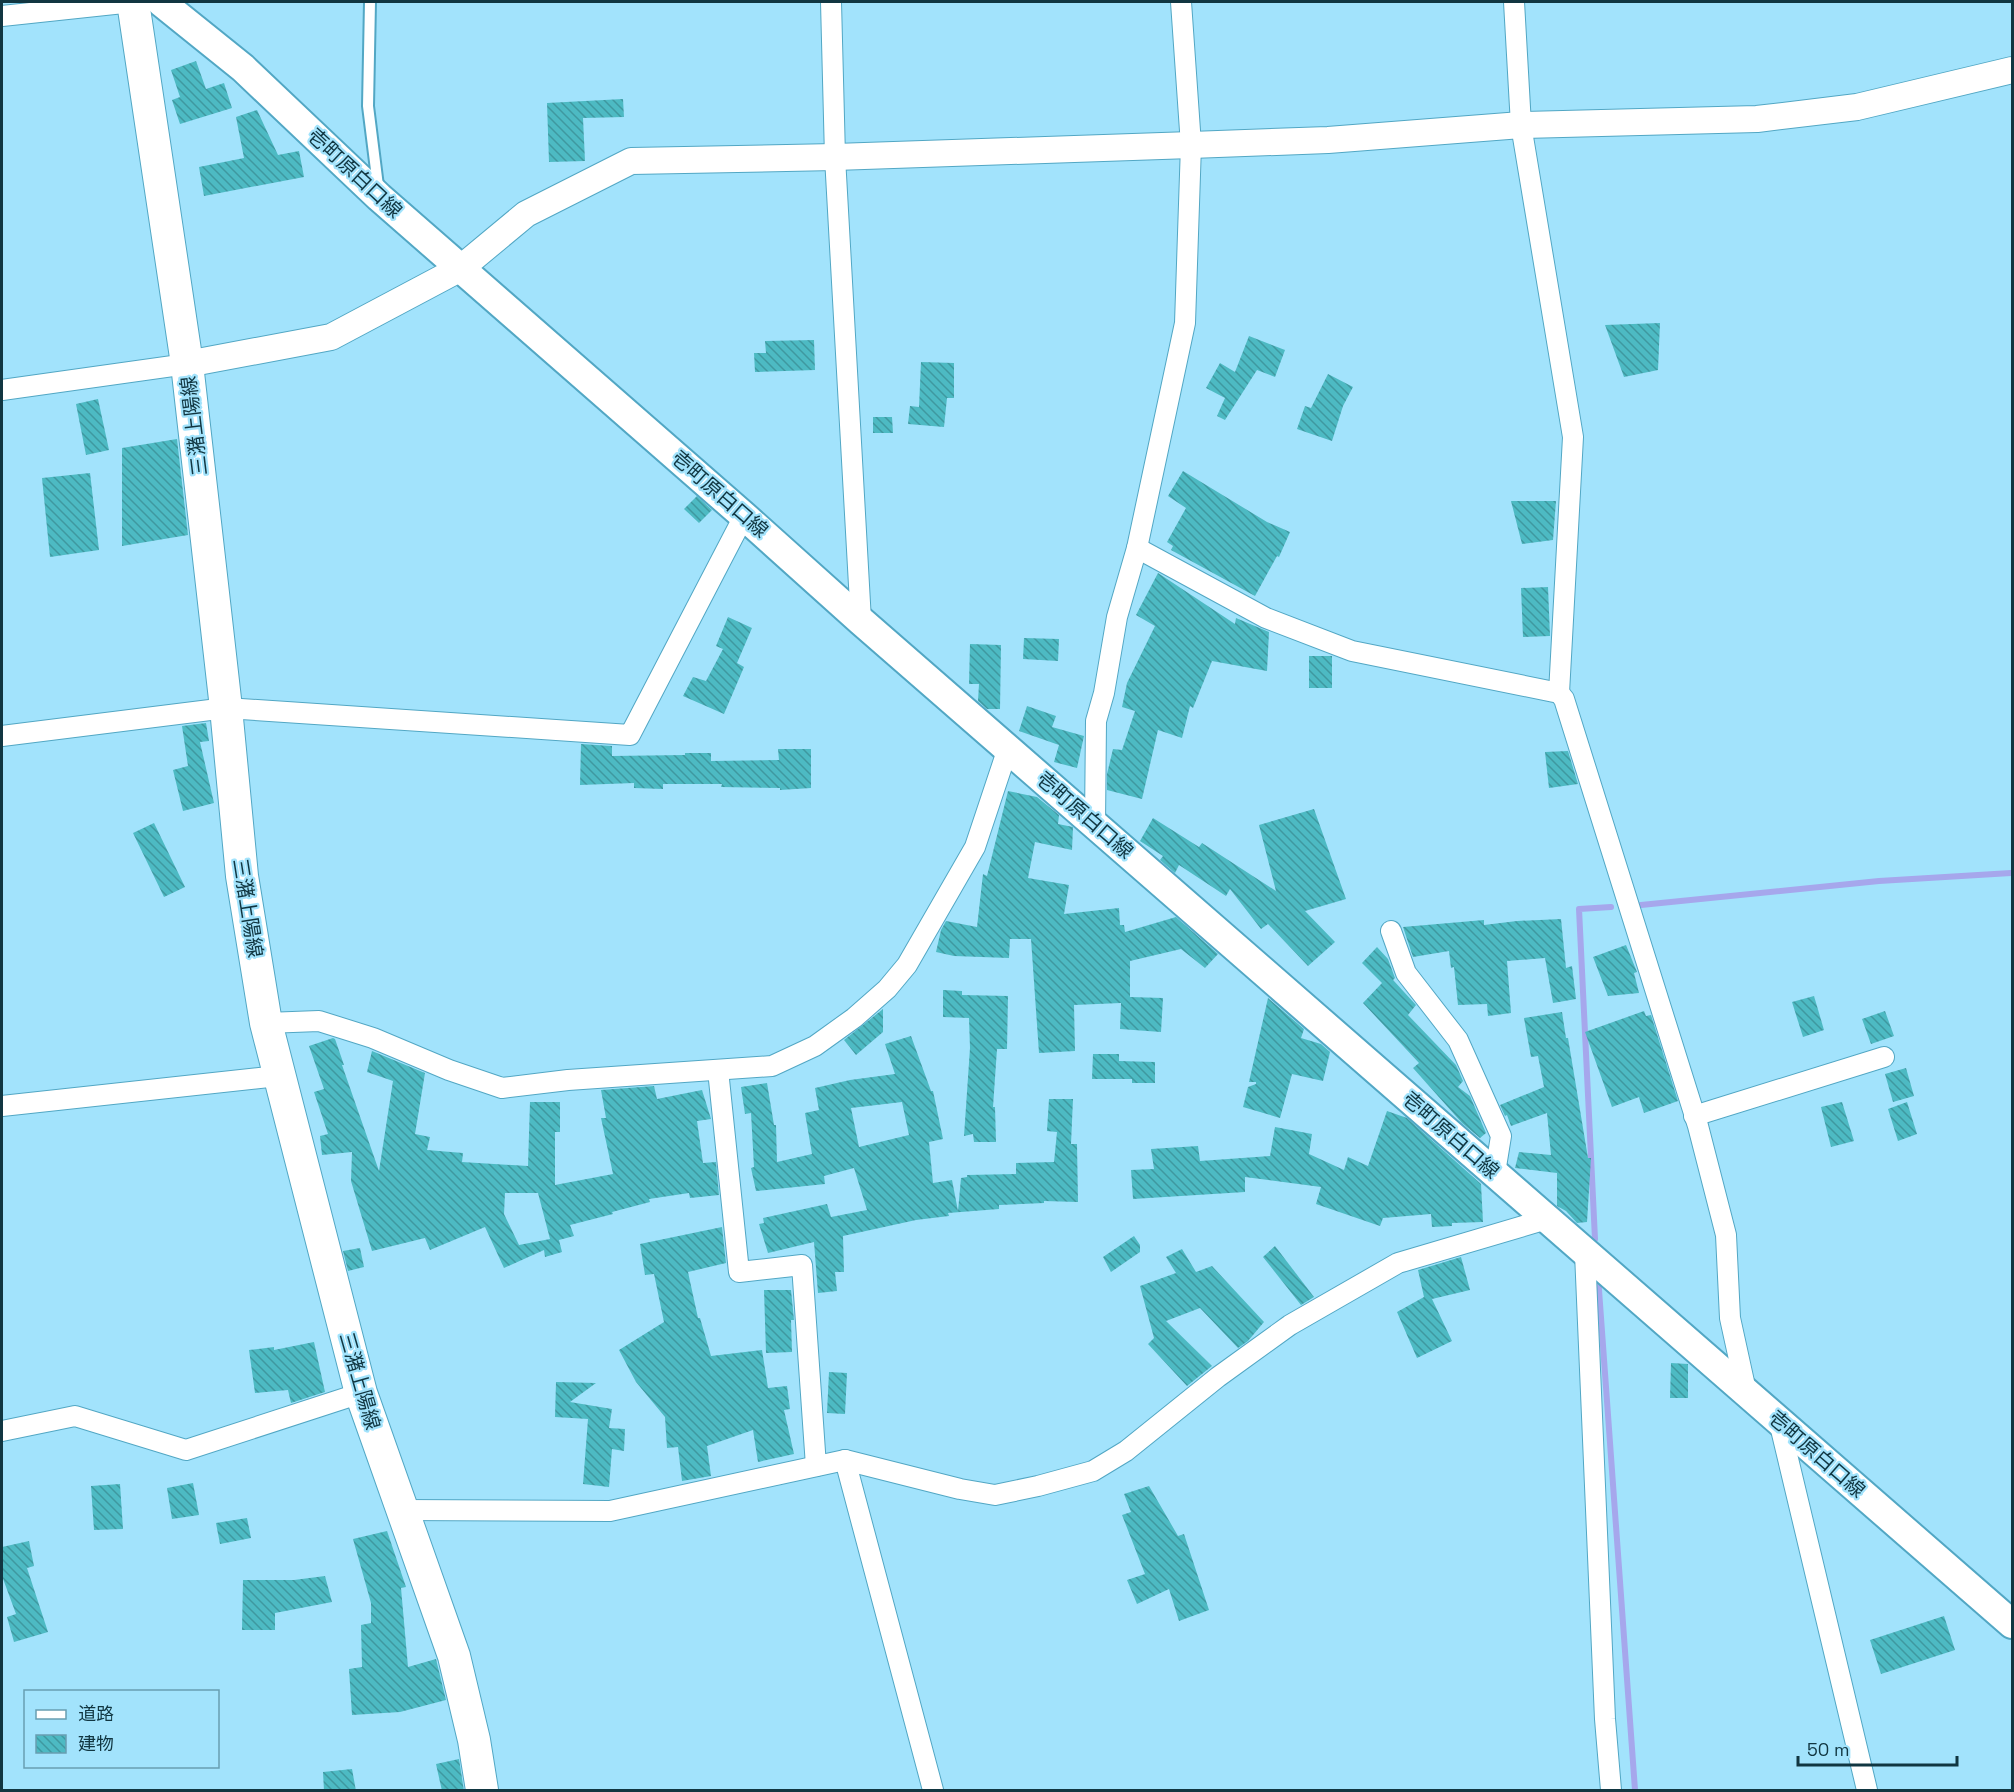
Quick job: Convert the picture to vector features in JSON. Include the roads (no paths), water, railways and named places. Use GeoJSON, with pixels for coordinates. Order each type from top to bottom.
{"type":"FeatureCollection","features":[{"type":"Feature","properties":{"kind":"main road","name":"三潴上陽線"},"geometry":{"type":"LineString","coordinates":[[133,2],[187,364],[226,708],[242,876],[266,1023],[361,1393],[454,1656],[474,1740],[482,1791]]}},
{"type":"Feature","properties":{"kind":"main road","name":"壱町原白口線"},"geometry":{"type":"LineString","coordinates":[[161,2],[243,68],[379,197],[861,621],[2013,1624]]}},
{"type":"Feature","properties":{"kind":"street"},"geometry":{"type":"LineString","coordinates":[[2,16],[133,2]]}},
{"type":"Feature","properties":{"kind":"street"},"geometry":{"type":"LineString","coordinates":[[831,2],[836,157],[861,621]]}},
{"type":"Feature","properties":{"kind":"street"},"geometry":{"type":"LineString","coordinates":[[1095,825],[1095,721],[1104,693],[1117,617],[1137,549],[1185,323],[1191,145],[1181,2]]}},
{"type":"Feature","properties":{"kind":"street"},"geometry":{"type":"LineString","coordinates":[[1514,2],[1521,126],[1573,437],[1559,693]]}},
{"type":"Feature","properties":{"kind":"street"},"geometry":{"type":"LineString","coordinates":[[2,390],[187,364],[331,337],[460,268],[526,214],[631,161],[836,157],[1328,140],[1521,126],[1757,119],[1857,107],[2013,70]]}},
{"type":"Feature","properties":{"kind":"street"},"geometry":{"type":"LineString","coordinates":[[2,736],[226,708],[630,735],[744,516]]}},
{"type":"Feature","properties":{"kind":"street"},"geometry":{"type":"LineString","coordinates":[[1137,549],[1266,618],[1352,651],[1559,693],[1564,699],[1694,1116],[1726,1235],[1730,1318],[1746,1391]]}},
{"type":"Feature","properties":{"kind":"street"},"geometry":{"type":"LineString","coordinates":[[266,1023],[318,1021],[373,1038],[448,1071],[502,1088],[568,1080],[772,1066],[815,1046],[854,1018],[887,989],[907,965],[975,847],[1008,748]]}},
{"type":"Feature","properties":{"kind":"street"},"geometry":{"type":"LineString","coordinates":[[1391,931],[1406,973],[1458,1040],[1501,1136],[1495,1173]]}},
{"type":"Feature","properties":{"kind":"street"},"geometry":{"type":"LineString","coordinates":[[1694,1116],[1884,1057]]}},
{"type":"Feature","properties":{"kind":"street"},"geometry":{"type":"LineString","coordinates":[[718,1070],[739,1272],[802,1265],[816,1466]]}},
{"type":"Feature","properties":{"kind":"street"},"geometry":{"type":"LineString","coordinates":[[2,1106],[278,1076]]}},
{"type":"Feature","properties":{"kind":"street"},"geometry":{"type":"LineString","coordinates":[[401,1510],[610,1512],[845,1460],[960,1489],[995,1495],[1093,1471],[1126,1451],[1218,1377],[1290,1325],[1398,1263],[1547,1219]]}},
{"type":"Feature","properties":{"kind":"street"},"geometry":{"type":"LineString","coordinates":[[1585,1253],[1605,1707],[1611,1791]]}},
{"type":"Feature","properties":{"kind":"street"},"geometry":{"type":"LineString","coordinates":[[2,1431],[75,1416],[186,1450],[361,1393]]}},
{"type":"Feature","properties":{"kind":"street"},"geometry":{"type":"LineString","coordinates":[[1779,1421],[1867,1791]]}},
{"type":"Feature","properties":{"kind":"street"},"geometry":{"type":"LineString","coordinates":[[845,1460],[933,1791]]}},
{"type":"Feature","properties":{"kind":"lane"},"geometry":{"type":"LineString","coordinates":[[370,2],[372,14],[368,106],[379,197]]}},
{"type":"Feature","properties":{"kind":"waterway"},"geometry":{"type":"LineString","coordinates":[[1641,905],[1879,881],[2011,873]]}},
{"type":"Feature","properties":{"kind":"waterway"},"geometry":{"type":"LineString","coordinates":[[1595,1239],[1579,909],[1611,907]]}},
{"type":"Feature","properties":{"kind":"waterway"},"geometry":{"type":"LineString","coordinates":[[1598,1276],[1635,1790]]}}]}
